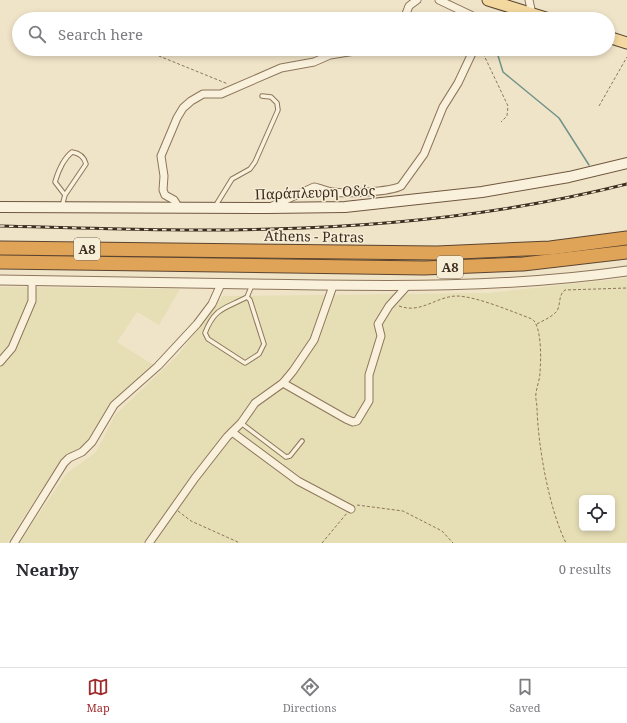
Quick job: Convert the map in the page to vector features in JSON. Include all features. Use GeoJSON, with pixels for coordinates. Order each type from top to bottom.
{"type":"FeatureCollection","features":[{"type":"Feature","properties":{"kind":"highway"},"geometry":{"type":"LineString","coordinates":[[600,241],[627,233]]}},
{"type":"Feature","properties":{"kind":"highway","name":"Athens - Patras"},"geometry":{"type":"LineString","coordinates":[[0,248],[430,253],[522,250],[627,238]]}},
{"type":"Feature","properties":{"kind":"highway","name":"Α8"},"geometry":{"type":"LineString","coordinates":[[0,262],[431,267],[551,262],[627,252]]}},
{"type":"Feature","properties":{"kind":"main road"},"geometry":{"type":"LineString","coordinates":[[488,0],[526,12]]}},
{"type":"Feature","properties":{"kind":"main road"},"geometry":{"type":"LineString","coordinates":[[615,39],[627,43]]}},
{"type":"Feature","properties":{"kind":"main road","name":"Παράπλευρη Οδός"},"geometry":{"type":"LineString","coordinates":[[0,207],[345,207],[472,193],[569,177],[627,163]]}},
{"type":"Feature","properties":{"kind":"street"},"geometry":{"type":"LineString","coordinates":[[407,12],[409,6],[417,0]]}},
{"type":"Feature","properties":{"kind":"street"},"geometry":{"type":"LineString","coordinates":[[439,0],[464,12]]}},
{"type":"Feature","properties":{"kind":"street"},"geometry":{"type":"LineString","coordinates":[[529,0],[532,12]]}},
{"type":"Feature","properties":{"kind":"street"},"geometry":{"type":"LineString","coordinates":[[179,208],[174,200],[165,194],[161,156],[177,118],[183,108],[198,96],[203,94],[221,94],[281,68],[314,62],[328,56]]}},
{"type":"Feature","properties":{"kind":"street"},"geometry":{"type":"LineString","coordinates":[[268,208],[314,187],[332,192],[344,193],[369,192],[401,186],[424,154],[443,107],[458,83],[471,56]]}},
{"type":"Feature","properties":{"kind":"street"},"geometry":{"type":"LineString","coordinates":[[0,280],[407,286],[512,283],[627,271]]}},
{"type":"Feature","properties":{"kind":"street"},"geometry":{"type":"LineString","coordinates":[[0,362],[12,348],[32,301],[32,281]]}},
{"type":"Feature","properties":{"kind":"street"},"geometry":{"type":"LineString","coordinates":[[14,543],[64,463],[69,458],[82,452],[92,442],[114,405],[158,366],[197,324],[212,304],[221,284]]}},
{"type":"Feature","properties":{"kind":"street"},"geometry":{"type":"LineString","coordinates":[[149,543],[255,403],[283,383],[314,340],[334,286]]}},
{"type":"Feature","properties":{"kind":"street"},"geometry":{"type":"LineString","coordinates":[[283,383],[346,419],[353,422],[357,421],[369,401],[369,375],[381,336],[378,324],[407,286]]}},
{"type":"Feature","properties":{"kind":"street"},"geometry":{"type":"LineString","coordinates":[[232,432],[298,481],[350,509]]}},
{"type":"Feature","properties":{"kind":"lane"},"geometry":{"type":"LineString","coordinates":[[214,208],[232,179],[250,169],[255,162],[275,120],[278,110],[277,103],[271,97],[262,96]]}},
{"type":"Feature","properties":{"kind":"lane"},"geometry":{"type":"LineString","coordinates":[[62,207],[65,195],[86,164],[85,159],[78,153],[72,152],[68,154],[57,175],[55,182],[65,195]]}},
{"type":"Feature","properties":{"kind":"lane"},"geometry":{"type":"LineString","coordinates":[[246,297],[250,300],[264,344],[259,354],[246,363],[213,343],[208,339],[206,333],[217,312],[246,297],[252,284]]}},
{"type":"Feature","properties":{"kind":"lane"},"geometry":{"type":"LineString","coordinates":[[241,423],[286,457],[290,456],[302,441]]}},
{"type":"Feature","properties":{"kind":"path"},"geometry":{"type":"LineString","coordinates":[[159,56],[228,84],[239,86]]}},
{"type":"Feature","properties":{"kind":"path"},"geometry":{"type":"LineString","coordinates":[[484,56],[508,106],[507,116],[502,122]]}},
{"type":"Feature","properties":{"kind":"path"},"geometry":{"type":"LineString","coordinates":[[599,106],[627,57]]}},
{"type":"Feature","properties":{"kind":"path"},"geometry":{"type":"LineString","coordinates":[[537,324],[556,312],[561,293],[565,290],[627,288]]}},
{"type":"Feature","properties":{"kind":"path"},"geometry":{"type":"LineString","coordinates":[[394,302],[401,306],[414,308],[448,298],[463,297],[529,318],[537,324],[540,372],[536,397],[539,442],[558,523],[566,543]]}},
{"type":"Feature","properties":{"kind":"path"},"geometry":{"type":"LineString","coordinates":[[322,543],[350,509],[357,504],[403,510],[442,531],[453,543]]}},
{"type":"Feature","properties":{"kind":"path"},"geometry":{"type":"LineString","coordinates":[[174,508],[191,521],[240,543]]}},
{"type":"Feature","properties":{"kind":"shaded area"},"geometry":{"type":"Polygon","coordinates":[[[627,278],[627,543],[19,543],[66,474],[96,452],[115,415],[179,354],[223,296],[488,293],[627,278]]]}},
{"type":"Feature","properties":{"kind":"shaded area"},"geometry":{"type":"Polygon","coordinates":[[[0,287],[180,289],[159,325],[137,312],[117,342],[155,366],[110,404],[90,441],[80,450],[67,455],[53,472],[7,543],[0,543],[0,287]]]}},
{"type":"Feature","properties":{"kind":"green space"},"geometry":{"type":"Polygon","coordinates":[[[627,243],[627,246],[522,258],[424,262],[0,257],[0,254],[383,259],[627,243]]]}},
{"type":"Feature","properties":{"kind":"waterway"},"geometry":{"type":"LineString","coordinates":[[498,56],[503,72],[559,118],[589,165]]}},
{"type":"Feature","properties":{"kind":"railway"},"geometry":{"type":"LineString","coordinates":[[0,226],[204,230],[362,225],[496,210],[540,203],[627,184]]}}]}
